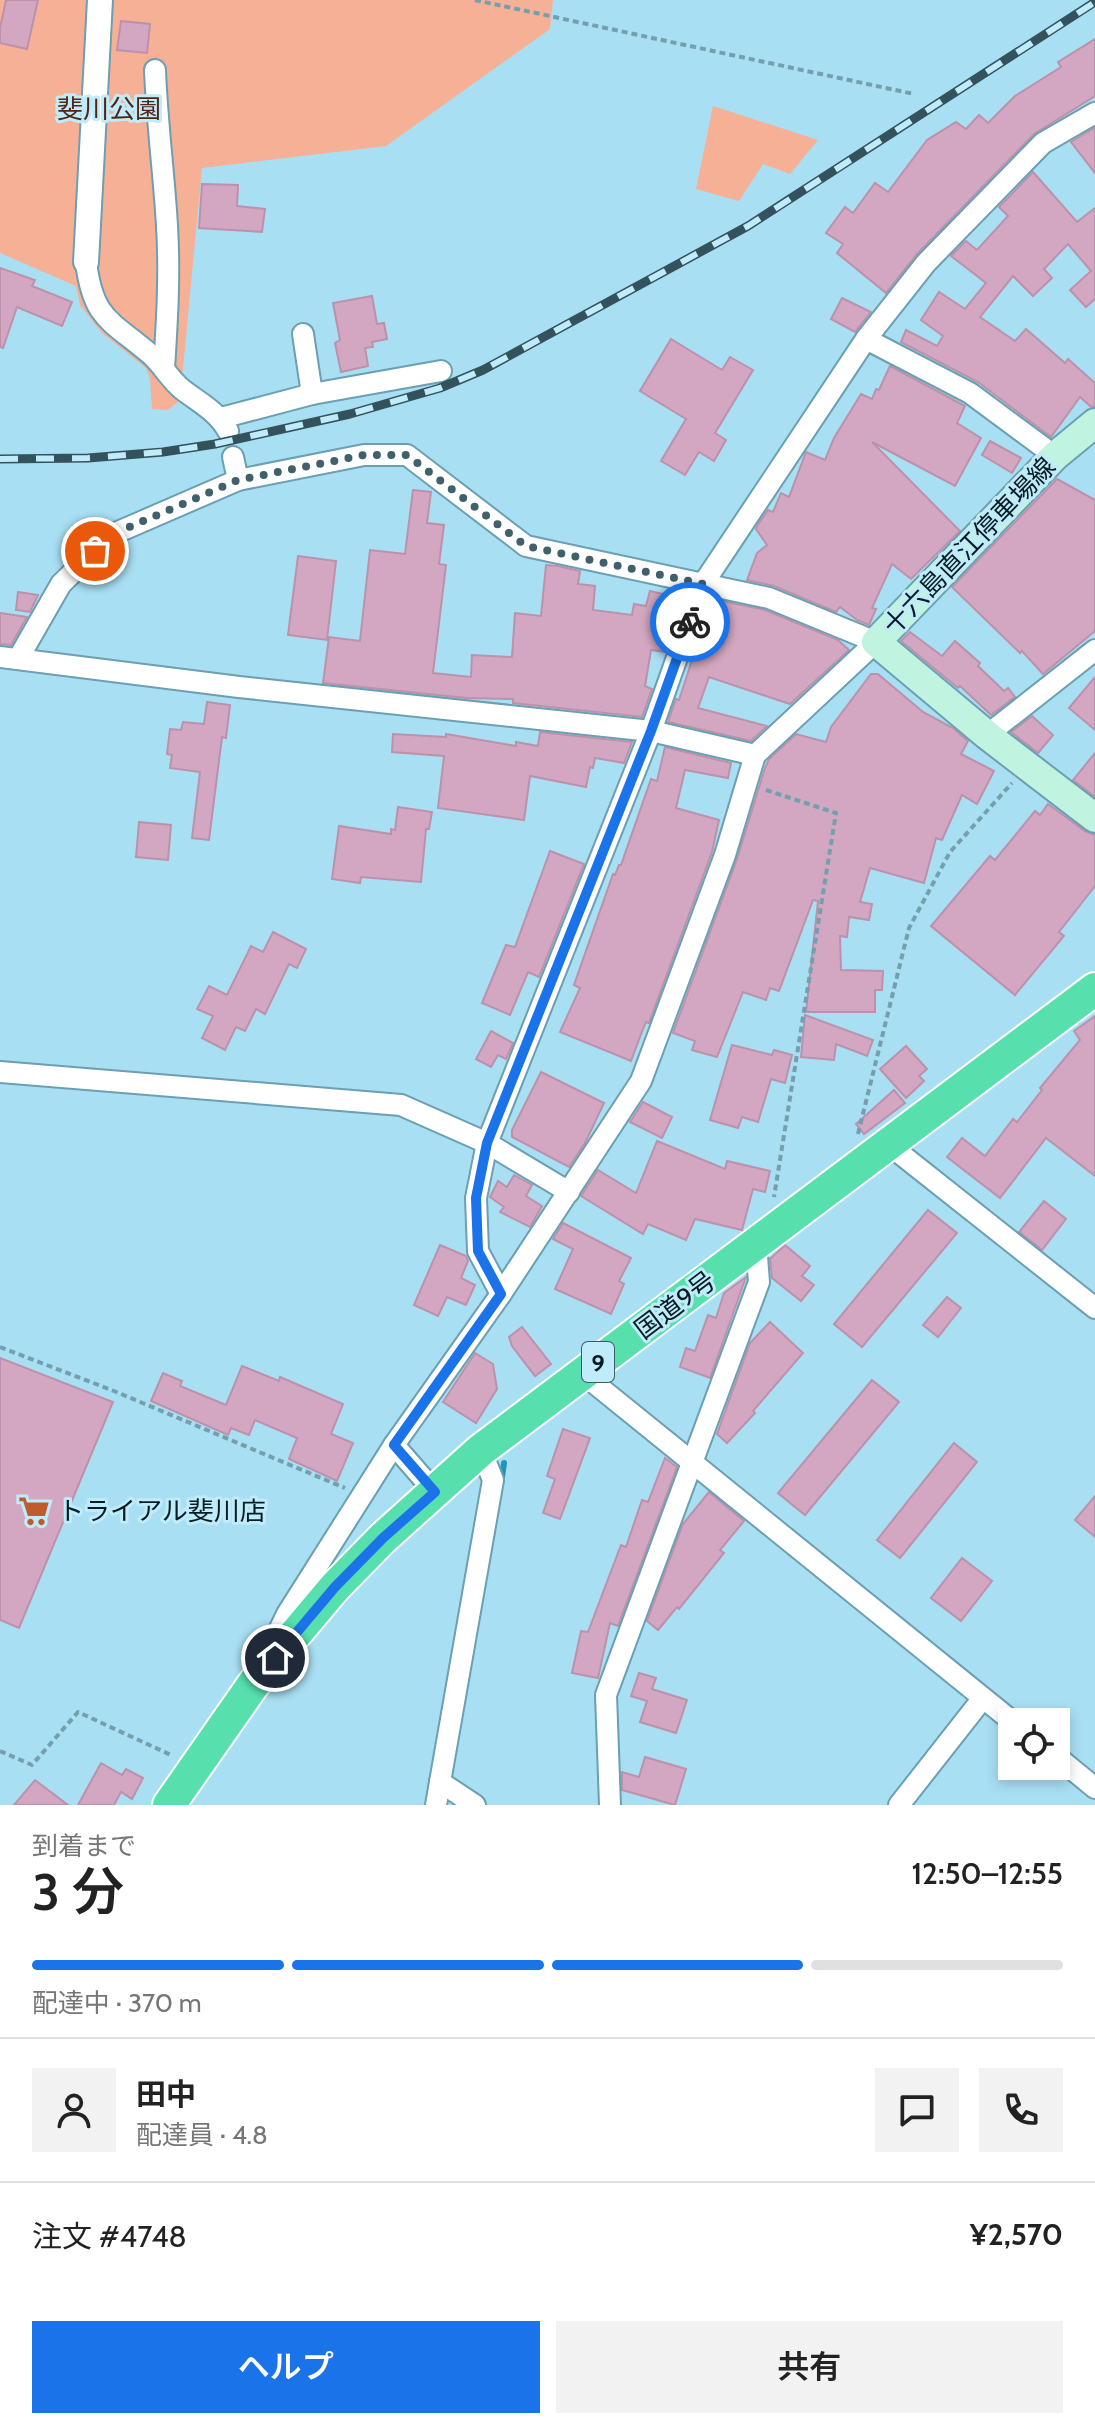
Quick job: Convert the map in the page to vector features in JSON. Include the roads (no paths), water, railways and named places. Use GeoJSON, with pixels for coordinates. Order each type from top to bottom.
{"type":"FeatureCollection","features":[{"type":"Feature","properties":{"kind":"highway","name":"国道9号"},"geometry":{"type":"LineString","coordinates":[[169,1805],[255,1682],[335,1587],[383,1538],[481,1450],[1095,989]]}},
{"type":"Feature","properties":{"kind":"main road","name":"十六島直江停車場線"},"geometry":{"type":"LineString","coordinates":[[1095,423],[1055,456],[876,642],[987,735],[1095,818]]}},
{"type":"Feature","properties":{"kind":"street"},"geometry":{"type":"LineString","coordinates":[[100,0],[86,262],[96,305],[113,324],[153,356],[179,387],[224,425],[312,394],[441,371]]}},
{"type":"Feature","properties":{"kind":"street"},"geometry":{"type":"LineString","coordinates":[[155,70],[169,279],[164,369]]}},
{"type":"Feature","properties":{"kind":"street"},"geometry":{"type":"LineString","coordinates":[[501,1294],[478,1251],[476,1198],[487,1143],[651,731],[703,584],[866,339],[926,263],[1043,143],[1095,113]]}},
{"type":"Feature","properties":{"kind":"street"},"geometry":{"type":"LineString","coordinates":[[303,334],[312,394]]}},
{"type":"Feature","properties":{"kind":"street"},"geometry":{"type":"LineString","coordinates":[[866,339],[970,393],[1055,456]]}},
{"type":"Feature","properties":{"kind":"street"},"geometry":{"type":"LineString","coordinates":[[255,1682],[287,1614],[394,1445],[501,1294],[641,1081],[725,855],[755,755],[876,642],[769,598],[526,546],[407,455],[364,455],[238,480],[111,535],[61,584],[9,658],[239,687],[651,731],[755,755]]}},
{"type":"Feature","properties":{"kind":"street"},"geometry":{"type":"LineString","coordinates":[[233,457],[238,480]]}},
{"type":"Feature","properties":{"kind":"street"},"geometry":{"type":"LineString","coordinates":[[987,735],[1095,650]]}},
{"type":"Feature","properties":{"kind":"street"},"geometry":{"type":"LineString","coordinates":[[0,1072],[401,1105],[487,1143],[569,1192]]}},
{"type":"Feature","properties":{"kind":"street"},"geometry":{"type":"LineString","coordinates":[[888,1144],[1095,1308]]}},
{"type":"Feature","properties":{"kind":"street"},"geometry":{"type":"LineString","coordinates":[[610,1805],[606,1695],[759,1282],[762,1240]]}},
{"type":"Feature","properties":{"kind":"street"},"geometry":{"type":"LineString","coordinates":[[583,1374],[998,1710]]}},
{"type":"Feature","properties":{"kind":"street"},"geometry":{"type":"LineString","coordinates":[[394,1445],[435,1492]]}},
{"type":"Feature","properties":{"kind":"street"},"geometry":{"type":"LineString","coordinates":[[436,1805],[493,1480],[481,1450]]}},
{"type":"Feature","properties":{"kind":"street"},"geometry":{"type":"LineString","coordinates":[[899,1805],[983,1698]]}},
{"type":"Feature","properties":{"kind":"street"},"geometry":{"type":"LineString","coordinates":[[1070,1767],[1095,1788]]}},
{"type":"Feature","properties":{"kind":"street"},"geometry":{"type":"LineString","coordinates":[[440,1782],[475,1805]]}},
{"type":"Feature","properties":{"kind":"waterway"},"geometry":{"type":"LineString","coordinates":[[501,1484],[504,1463]]}},
{"type":"Feature","properties":{"kind":"railway"},"geometry":{"type":"LineString","coordinates":[[0,459],[88,458],[215,444],[350,414],[440,388],[483,370],[748,226],[1095,2]]}},
{"type":"Feature","properties":{"kind":"place","name":"トライアル斐川店"},"geometry":{"type":"Point","coordinates":[34,1511]}},
{"type":"Feature","properties":{"kind":"park label","name":"斐川公園"},"geometry":{"type":"Point","coordinates":[109,109]}}]}
